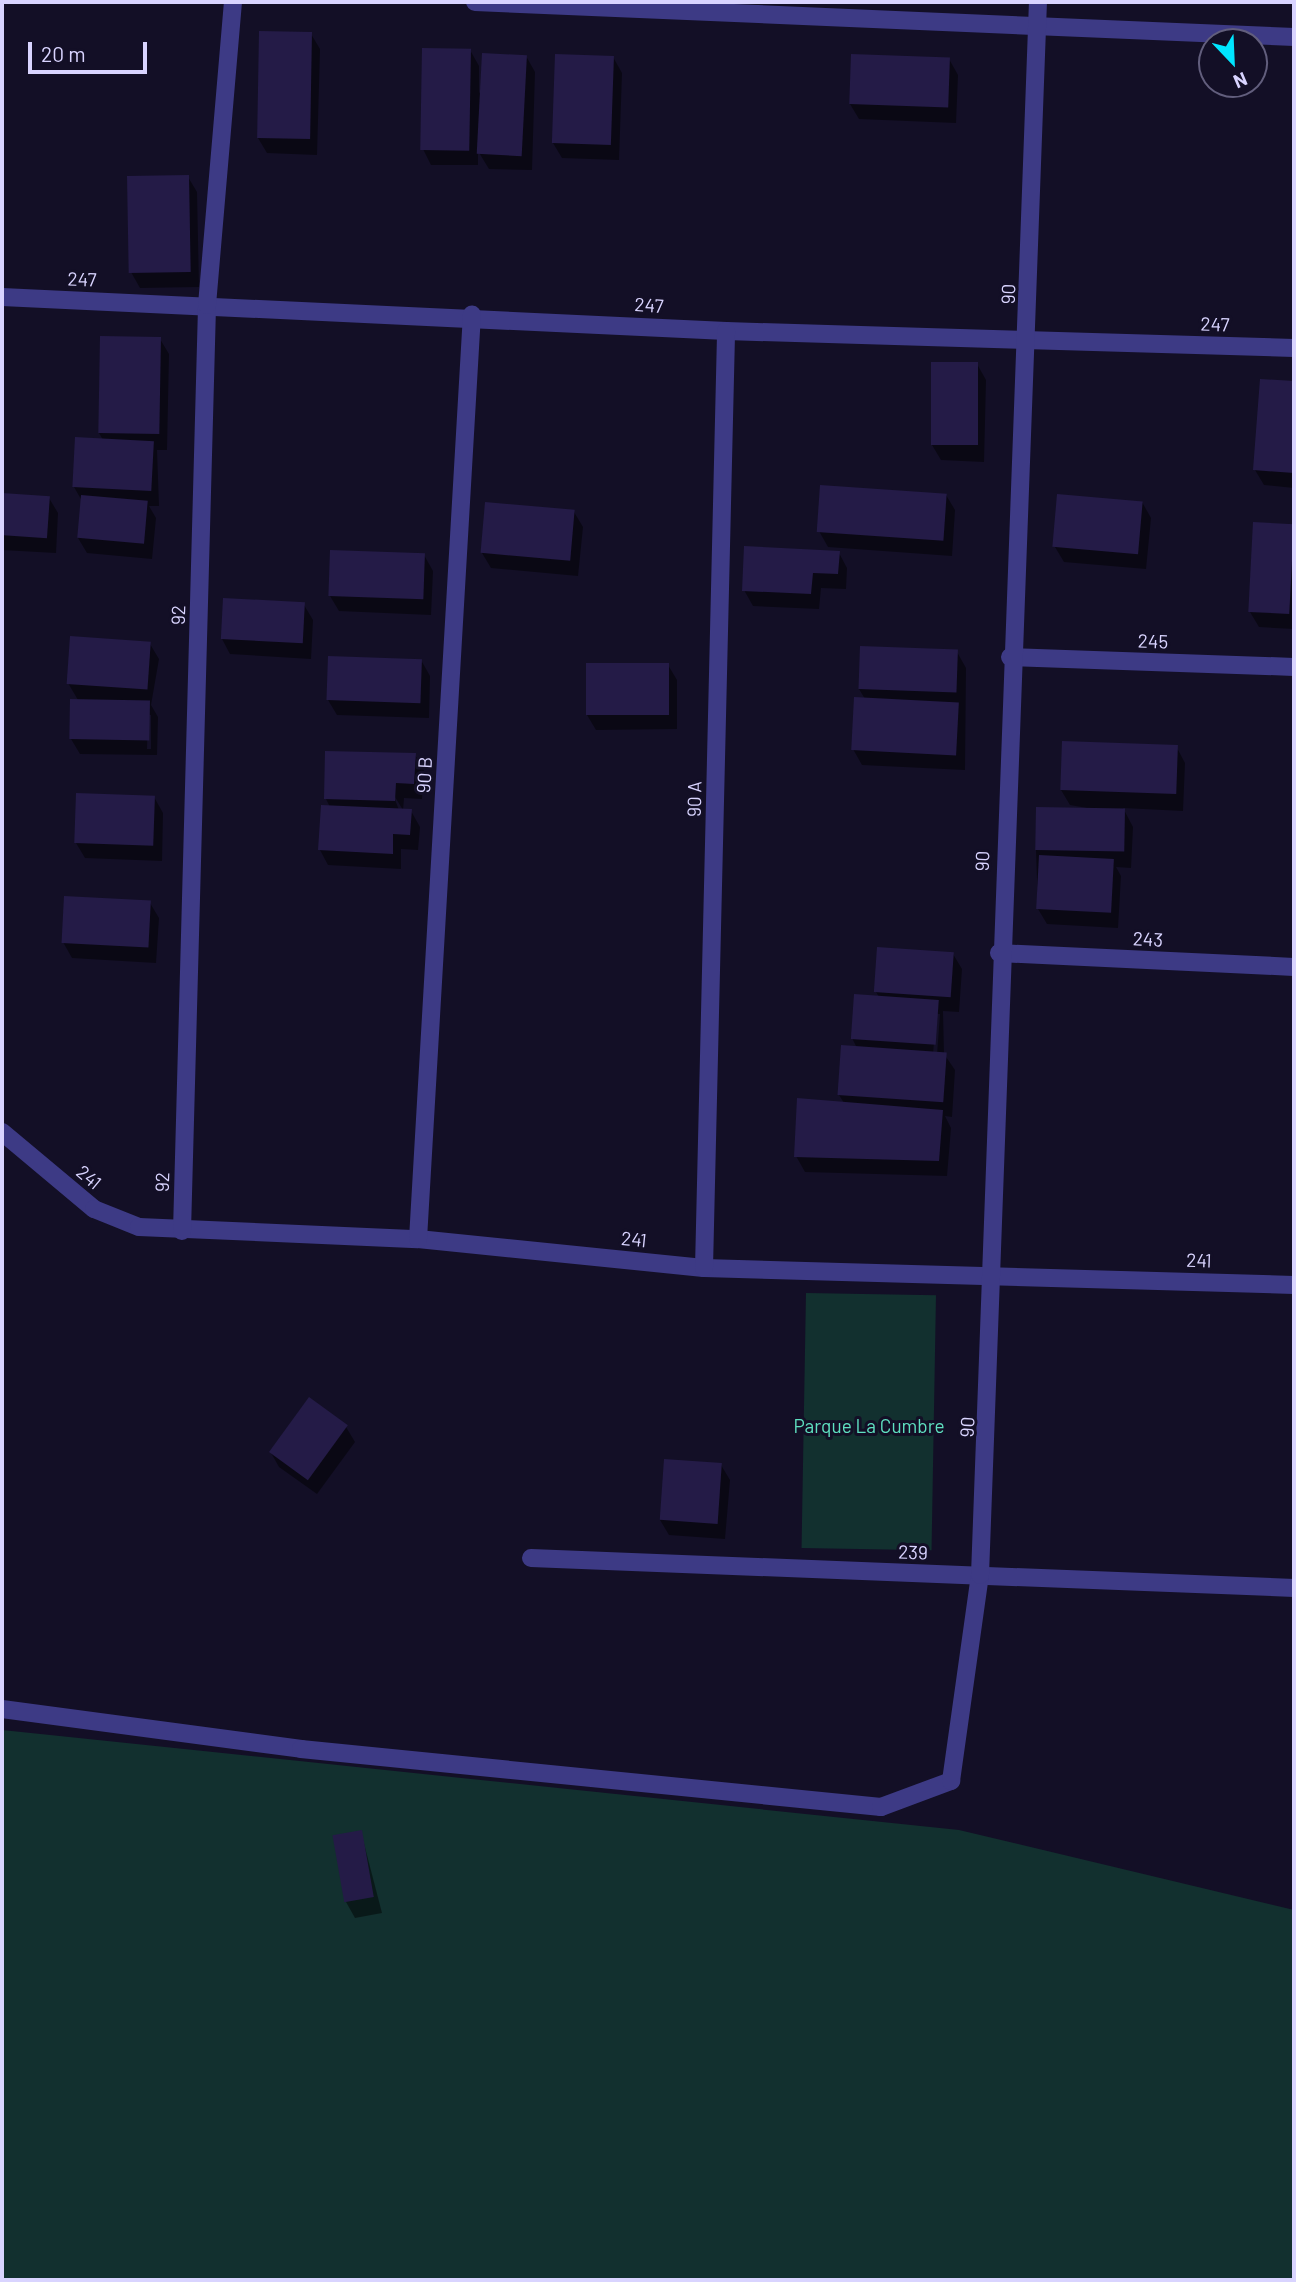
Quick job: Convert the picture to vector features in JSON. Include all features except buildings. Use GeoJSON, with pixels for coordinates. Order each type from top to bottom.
{"type":"FeatureCollection","features":[{"type":"Feature","properties":{"kind":"street","name":"92"},"geometry":{"type":"LineString","coordinates":[[182,1231],[207,305],[233,2]]}},
{"type":"Feature","properties":{"kind":"street"},"geometry":{"type":"LineString","coordinates":[[475,2],[1294,37]]}},
{"type":"Feature","properties":{"kind":"street","name":"90"},"geometry":{"type":"LineString","coordinates":[[2,1709],[301,1749],[881,1807],[951,1781],[962,1720],[980,1575],[996,1273],[999,953],[1010,657],[1027,338],[1038,2]]}},
{"type":"Feature","properties":{"kind":"street","name":"247"},"geometry":{"type":"LineString","coordinates":[[2,297],[472,315],[726,331],[1294,348]]}},
{"type":"Feature","properties":{"kind":"street","name":"90 B"},"geometry":{"type":"LineString","coordinates":[[418,1239],[472,315]]}},
{"type":"Feature","properties":{"kind":"street","name":"90 A"},"geometry":{"type":"LineString","coordinates":[[704,1268],[726,331]]}},
{"type":"Feature","properties":{"kind":"street","name":"245"},"geometry":{"type":"LineString","coordinates":[[1010,657],[1294,667]]}},
{"type":"Feature","properties":{"kind":"street","name":"243"},"geometry":{"type":"LineString","coordinates":[[999,953],[1294,967]]}},
{"type":"Feature","properties":{"kind":"street","name":"241"},"geometry":{"type":"LineString","coordinates":[[2,1132],[94,1209],[139,1227],[182,1231],[418,1239],[704,1268],[996,1273],[1294,1285]]}},
{"type":"Feature","properties":{"kind":"street","name":"239"},"geometry":{"type":"LineString","coordinates":[[531,1558],[1294,1588]]}},
{"type":"Feature","properties":{"kind":"green space","name":"Parque La Cumbre"},"geometry":{"type":"Polygon","coordinates":[[[806,1293],[936,1295],[932,1550],[802,1548],[806,1293]]]}},
{"type":"Feature","properties":{"kind":"green space"},"geometry":{"type":"Polygon","coordinates":[[[2,1730],[959,1830],[1294,1910],[1294,2280],[2,2280],[2,1730]]]}}]}
